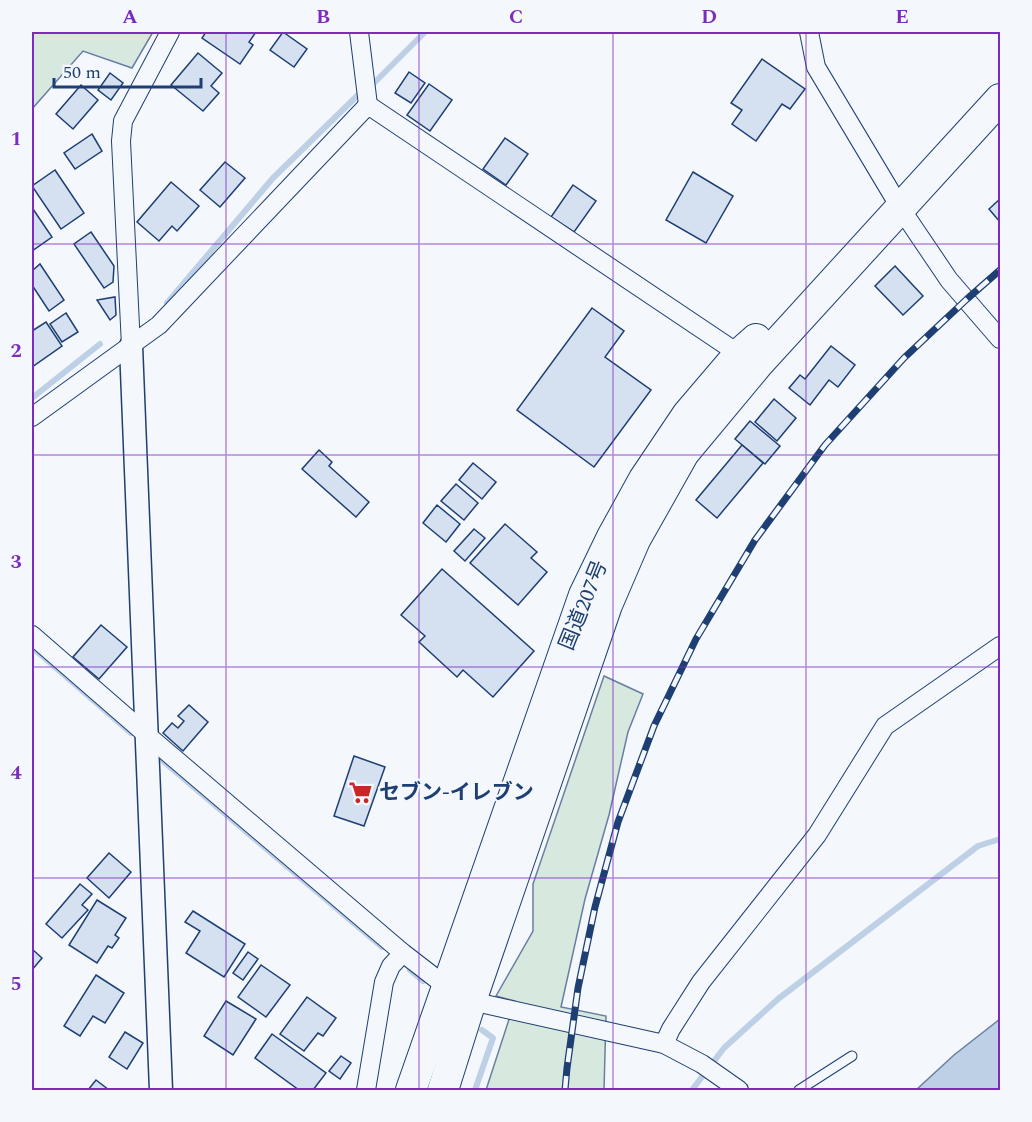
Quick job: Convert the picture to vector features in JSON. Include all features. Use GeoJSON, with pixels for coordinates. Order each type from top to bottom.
{"type":"FeatureCollection","features":[{"type":"Feature","properties":{"kind":"highway","name":"国道207号"},"geometry":{"type":"LineString","coordinates":[[411,1090],[459,994],[606,605],[635,540],[684,453],[758,364],[1000,99]]}},
{"type":"Feature","properties":{"kind":"highway","name":"国道207号"},"geometry":{"type":"LineString","coordinates":[[443,1090],[459,994],[584,595],[612,537],[644,479],[687,415],[739,354],[901,209]]}},
{"type":"Feature","properties":{"kind":"street"},"geometry":{"type":"LineString","coordinates":[[161,1090],[122,141],[123,121],[170,32]]}},
{"type":"Feature","properties":{"kind":"street"},"geometry":{"type":"LineString","coordinates":[[359,32],[368,105],[739,354]]}},
{"type":"Feature","properties":{"kind":"street"},"geometry":{"type":"LineString","coordinates":[[809,32],[816,67],[901,209],[949,280],[1000,339]]}},
{"type":"Feature","properties":{"kind":"street"},"geometry":{"type":"LineString","coordinates":[[32,417],[159,325],[368,105]]}},
{"type":"Feature","properties":{"kind":"street"},"geometry":{"type":"LineString","coordinates":[[32,634],[403,953],[459,994],[664,1044],[739,1090]]}},
{"type":"Feature","properties":{"kind":"street"},"geometry":{"type":"LineString","coordinates":[[664,1044],[701,982],[817,835],[885,726],[1000,646]]}},
{"type":"Feature","properties":{"kind":"street"},"geometry":{"type":"LineString","coordinates":[[366,1090],[384,982],[391,966],[403,953]]}},
{"type":"Feature","properties":{"kind":"lane"},"geometry":{"type":"LineString","coordinates":[[800,1090],[852,1056]]}},
{"type":"Feature","properties":{"kind":"shaded area"},"geometry":{"type":"Polygon","coordinates":[[[32,32],[153,32],[132,68],[83,51],[32,109],[32,32]]]}},
{"type":"Feature","properties":{"kind":"shaded area"},"geometry":{"type":"Polygon","coordinates":[[[604,676],[643,694],[628,732],[609,815],[585,899],[561,1007],[606,1016],[604,1090],[486,1090],[515,1001],[496,996],[533,931],[533,884],[604,676]]]}},
{"type":"Feature","properties":{"kind":"water"},"geometry":{"type":"Polygon","coordinates":[[[1000,1019],[1000,1090],[916,1090],[954,1055],[1000,1019]]]}},
{"type":"Feature","properties":{"kind":"building"},"geometry":{"type":"Polygon","coordinates":[[[206,32],[256,32],[249,42],[253,45],[240,64],[202,38],[206,32]]]}},
{"type":"Feature","properties":{"kind":"building"},"geometry":{"type":"Polygon","coordinates":[[[283,32],[307,49],[294,67],[270,50],[283,32]]]}},
{"type":"Feature","properties":{"kind":"building"},"geometry":{"type":"Polygon","coordinates":[[[198,53],[222,73],[211,86],[219,93],[203,111],[171,85],[198,53]]]}},
{"type":"Feature","properties":{"kind":"building"},"geometry":{"type":"Polygon","coordinates":[[[762,59],[805,89],[790,109],[782,104],[756,141],[732,124],[742,110],[731,103],[762,59]]]}},
{"type":"Feature","properties":{"kind":"building"},"geometry":{"type":"Polygon","coordinates":[[[409,72],[425,83],[411,103],[395,93],[409,72]]]}},
{"type":"Feature","properties":{"kind":"building"},"geometry":{"type":"Polygon","coordinates":[[[110,73],[123,83],[111,100],[98,90],[110,73]]]}},
{"type":"Feature","properties":{"kind":"building"},"geometry":{"type":"Polygon","coordinates":[[[429,84],[452,100],[430,131],[407,115],[429,84]]]}},
{"type":"Feature","properties":{"kind":"building"},"geometry":{"type":"Polygon","coordinates":[[[81,85],[98,100],[73,129],[56,114],[81,85]]]}},
{"type":"Feature","properties":{"kind":"building"},"geometry":{"type":"Polygon","coordinates":[[[92,134],[102,151],[75,169],[64,153],[92,134]]]}},
{"type":"Feature","properties":{"kind":"building"},"geometry":{"type":"Polygon","coordinates":[[[505,138],[528,154],[506,185],[483,169],[505,138]]]}},
{"type":"Feature","properties":{"kind":"building"},"geometry":{"type":"Polygon","coordinates":[[[225,162],[245,178],[220,207],[200,190],[225,162]]]}},
{"type":"Feature","properties":{"kind":"building"},"geometry":{"type":"Polygon","coordinates":[[[55,170],[84,213],[61,229],[32,186],[55,170]]]}},
{"type":"Feature","properties":{"kind":"building"},"geometry":{"type":"Polygon","coordinates":[[[693,172],[733,196],[706,243],[666,220],[693,172]]]}},
{"type":"Feature","properties":{"kind":"building"},"geometry":{"type":"Polygon","coordinates":[[[171,182],[199,206],[177,231],[172,226],[159,241],[137,222],[171,182]]]}},
{"type":"Feature","properties":{"kind":"building"},"geometry":{"type":"Polygon","coordinates":[[[573,185],[596,201],[574,232],[551,217],[573,185]]]}},
{"type":"Feature","properties":{"kind":"building"},"geometry":{"type":"Polygon","coordinates":[[[1000,199],[1000,222],[989,209],[1000,199]]]}},
{"type":"Feature","properties":{"kind":"building"},"geometry":{"type":"Polygon","coordinates":[[[32,210],[52,237],[32,251],[32,210]]]}},
{"type":"Feature","properties":{"kind":"building"},"geometry":{"type":"Polygon","coordinates":[[[91,232],[114,266],[113,282],[104,288],[74,244],[91,232]]]}},
{"type":"Feature","properties":{"kind":"building"},"geometry":{"type":"Polygon","coordinates":[[[40,264],[64,300],[49,311],[32,285],[32,271],[40,264]]]}},
{"type":"Feature","properties":{"kind":"building"},"geometry":{"type":"Polygon","coordinates":[[[895,266],[923,296],[903,315],[875,286],[895,266]]]}},
{"type":"Feature","properties":{"kind":"building"},"geometry":{"type":"Polygon","coordinates":[[[115,297],[116,315],[110,320],[97,300],[115,297]]]}},
{"type":"Feature","properties":{"kind":"building"},"geometry":{"type":"Polygon","coordinates":[[[592,308],[624,331],[605,357],[651,390],[594,467],[517,410],[592,308]]]}},
{"type":"Feature","properties":{"kind":"building"},"geometry":{"type":"Polygon","coordinates":[[[66,313],[78,332],[62,342],[50,324],[66,313]]]}},
{"type":"Feature","properties":{"kind":"building"},"geometry":{"type":"Polygon","coordinates":[[[46,322],[62,346],[32,367],[32,331],[46,322]]]}},
{"type":"Feature","properties":{"kind":"building"},"geometry":{"type":"Polygon","coordinates":[[[831,346],[855,365],[838,387],[829,380],[810,405],[789,388],[800,375],[805,379],[831,346]]]}},
{"type":"Feature","properties":{"kind":"building"},"geometry":{"type":"Polygon","coordinates":[[[774,399],[796,418],[777,441],[755,422],[774,399]]]}},
{"type":"Feature","properties":{"kind":"building"},"geometry":{"type":"Polygon","coordinates":[[[750,421],[780,446],[765,464],[735,439],[750,421]]]}},
{"type":"Feature","properties":{"kind":"building"},"geometry":{"type":"Polygon","coordinates":[[[742,445],[763,463],[717,518],[696,500],[742,445]]]}},
{"type":"Feature","properties":{"kind":"building"},"geometry":{"type":"Polygon","coordinates":[[[319,450],[332,462],[329,466],[369,502],[356,517],[302,469],[319,450]]]}},
{"type":"Feature","properties":{"kind":"building"},"geometry":{"type":"Polygon","coordinates":[[[473,463],[496,482],[482,499],[459,480],[473,463]]]}},
{"type":"Feature","properties":{"kind":"building"},"geometry":{"type":"Polygon","coordinates":[[[456,484],[478,503],[464,520],[441,501],[456,484]]]}},
{"type":"Feature","properties":{"kind":"building"},"geometry":{"type":"Polygon","coordinates":[[[437,505],[460,524],[446,542],[423,523],[437,505]]]}},
{"type":"Feature","properties":{"kind":"building"},"geometry":{"type":"Polygon","coordinates":[[[505,524],[537,552],[531,558],[547,572],[518,605],[470,563],[505,524]]]}},
{"type":"Feature","properties":{"kind":"building"},"geometry":{"type":"Polygon","coordinates":[[[474,529],[485,538],[465,561],[454,551],[474,529]]]}},
{"type":"Feature","properties":{"kind":"building"},"geometry":{"type":"Polygon","coordinates":[[[442,569],[534,651],[493,697],[463,670],[457,677],[419,642],[425,636],[401,615],[442,569]]]}},
{"type":"Feature","properties":{"kind":"building"},"geometry":{"type":"Polygon","coordinates":[[[101,625],[127,647],[99,679],[73,657],[101,625]]]}},
{"type":"Feature","properties":{"kind":"building"},"geometry":{"type":"Polygon","coordinates":[[[189,705],[208,722],[183,751],[163,733],[172,723],[178,728],[184,721],[178,716],[189,705]]]}},
{"type":"Feature","properties":{"kind":"building"},"geometry":{"type":"Polygon","coordinates":[[[354,756],[385,767],[364,826],[334,816],[354,756]]]}},
{"type":"Feature","properties":{"kind":"building"},"geometry":{"type":"Polygon","coordinates":[[[109,853],[131,872],[109,898],[87,878],[109,853]]]}},
{"type":"Feature","properties":{"kind":"building"},"geometry":{"type":"Polygon","coordinates":[[[80,884],[92,894],[82,905],[88,910],[62,938],[46,924],[80,884]]]}},
{"type":"Feature","properties":{"kind":"building"},"geometry":{"type":"Polygon","coordinates":[[[97,900],[126,918],[115,935],[119,938],[112,948],[108,946],[97,963],[69,945],[97,900]]]}},
{"type":"Feature","properties":{"kind":"building"},"geometry":{"type":"Polygon","coordinates":[[[193,911],[245,944],[224,977],[186,953],[200,931],[185,922],[193,911]]]}},
{"type":"Feature","properties":{"kind":"building"},"geometry":{"type":"Polygon","coordinates":[[[32,949],[42,958],[32,970],[32,949]]]}},
{"type":"Feature","properties":{"kind":"building"},"geometry":{"type":"Polygon","coordinates":[[[248,952],[258,959],[243,980],[233,973],[248,952]]]}},
{"type":"Feature","properties":{"kind":"building"},"geometry":{"type":"Polygon","coordinates":[[[261,965],[290,985],[266,1017],[238,997],[261,965]]]}},
{"type":"Feature","properties":{"kind":"building"},"geometry":{"type":"Polygon","coordinates":[[[96,975],[124,993],[105,1023],[93,1016],[80,1036],[64,1026],[96,975]]]}},
{"type":"Feature","properties":{"kind":"building"},"geometry":{"type":"Polygon","coordinates":[[[307,997],[336,1018],[323,1036],[318,1033],[304,1051],[280,1034],[307,997]]]}},
{"type":"Feature","properties":{"kind":"building"},"geometry":{"type":"Polygon","coordinates":[[[226,1001],[256,1019],[233,1055],[204,1036],[226,1001]]]}},
{"type":"Feature","properties":{"kind":"building"},"geometry":{"type":"Polygon","coordinates":[[[125,1032],[143,1043],[127,1069],[109,1057],[125,1032]]]}},
{"type":"Feature","properties":{"kind":"building"},"geometry":{"type":"Polygon","coordinates":[[[272,1034],[326,1073],[313,1090],[299,1090],[255,1058],[272,1034]]]}},
{"type":"Feature","properties":{"kind":"building"},"geometry":{"type":"Polygon","coordinates":[[[341,1056],[351,1063],[340,1079],[329,1071],[341,1056]]]}},
{"type":"Feature","properties":{"kind":"building"},"geometry":{"type":"Polygon","coordinates":[[[96,1080],[109,1090],[88,1090],[96,1080]]]}},
{"type":"Feature","properties":{"kind":"waterway"},"geometry":{"type":"LineString","coordinates":[[374,83],[425,32]]}},
{"type":"Feature","properties":{"kind":"waterway"},"geometry":{"type":"LineString","coordinates":[[167,303],[273,178],[359,94]]}},
{"type":"Feature","properties":{"kind":"waterway"},"geometry":{"type":"LineString","coordinates":[[32,398],[100,344]]}},
{"type":"Feature","properties":{"kind":"waterway"},"geometry":{"type":"LineString","coordinates":[[32,647],[131,733]]}},
{"type":"Feature","properties":{"kind":"waterway"},"geometry":{"type":"LineString","coordinates":[[163,761],[382,947]]}},
{"type":"Feature","properties":{"kind":"waterway"},"geometry":{"type":"LineString","coordinates":[[692,1090],[724,1048],[778,999],[978,846],[1000,839]]}},
{"type":"Feature","properties":{"kind":"waterway"},"geometry":{"type":"LineString","coordinates":[[410,970],[423,981]]}},
{"type":"Feature","properties":{"kind":"waterway"},"geometry":{"type":"LineString","coordinates":[[475,1090],[493,1038],[482,1030]]}},
{"type":"Feature","properties":{"kind":"railway"},"geometry":{"type":"LineString","coordinates":[[565,1090],[578,988],[595,907],[618,822],[654,726],[696,639],[755,540],[825,445],[904,358],[1000,270]]}},
{"type":"Feature","properties":{"kind":"place","name":"セブン-イレブン"},"geometry":{"type":"Point","coordinates":[361,792]}}]}
